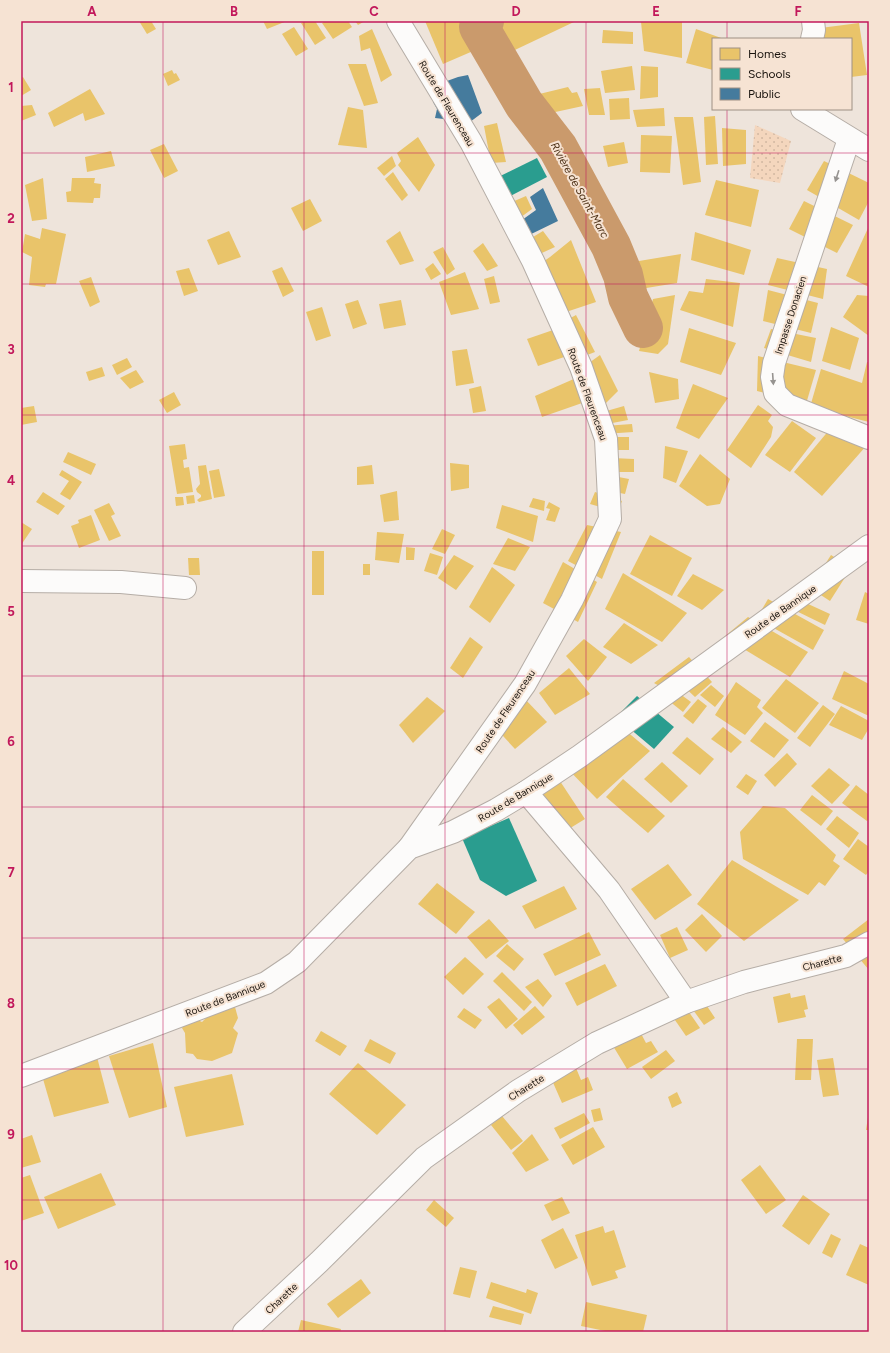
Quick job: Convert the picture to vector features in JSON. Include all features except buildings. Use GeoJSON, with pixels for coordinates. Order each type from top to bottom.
{"type":"FeatureCollection","features":[{"type":"Feature","properties":{"kind":"street","name":"Route de Fleurenceau"},"geometry":{"type":"LineString","coordinates":[[398,21],[482,163],[533,261],[581,367],[606,439],[610,519],[572,600],[525,684],[408,848]]}},
{"type":"Feature","properties":{"kind":"street"},"geometry":{"type":"LineString","coordinates":[[812,38],[814,30],[813,21]]}},
{"type":"Feature","properties":{"kind":"street"},"geometry":{"type":"LineString","coordinates":[[804,110],[869,150]]}},
{"type":"Feature","properties":{"kind":"street","name":"Impasse Donacien"},"geometry":{"type":"LineString","coordinates":[[849,139],[774,363],[772,377],[775,393],[787,405],[869,438]]}},
{"type":"Feature","properties":{"kind":"street","name":"Route de Bannique"},"geometry":{"type":"LineString","coordinates":[[21,1076],[266,983],[297,962],[408,848],[453,832],[496,810],[526,792],[580,756],[869,546]]}},
{"type":"Feature","properties":{"kind":"street"},"geometry":{"type":"LineString","coordinates":[[21,581],[121,582],[185,588]]}},
{"type":"Feature","properties":{"kind":"street"},"geometry":{"type":"LineString","coordinates":[[526,792],[609,890],[686,1002]]}},
{"type":"Feature","properties":{"kind":"street","name":"Charette"},"geometry":{"type":"LineString","coordinates":[[244,1332],[319,1262],[424,1158],[518,1090],[597,1043],[686,1002],[744,982],[846,956],[869,943]]}},
{"type":"Feature","properties":{"kind":"shaded area"},"geometry":{"type":"Polygon","coordinates":[[[755,125],[791,141],[780,183],[750,178],[755,125]]]}},
{"type":"Feature","properties":{"kind":"waterway","name":"Rivière de Saint-Marc"},"geometry":{"type":"LineString","coordinates":[[484,21],[479,27],[524,104],[558,148],[611,246],[623,275],[628,297],[643,328]]}}]}
